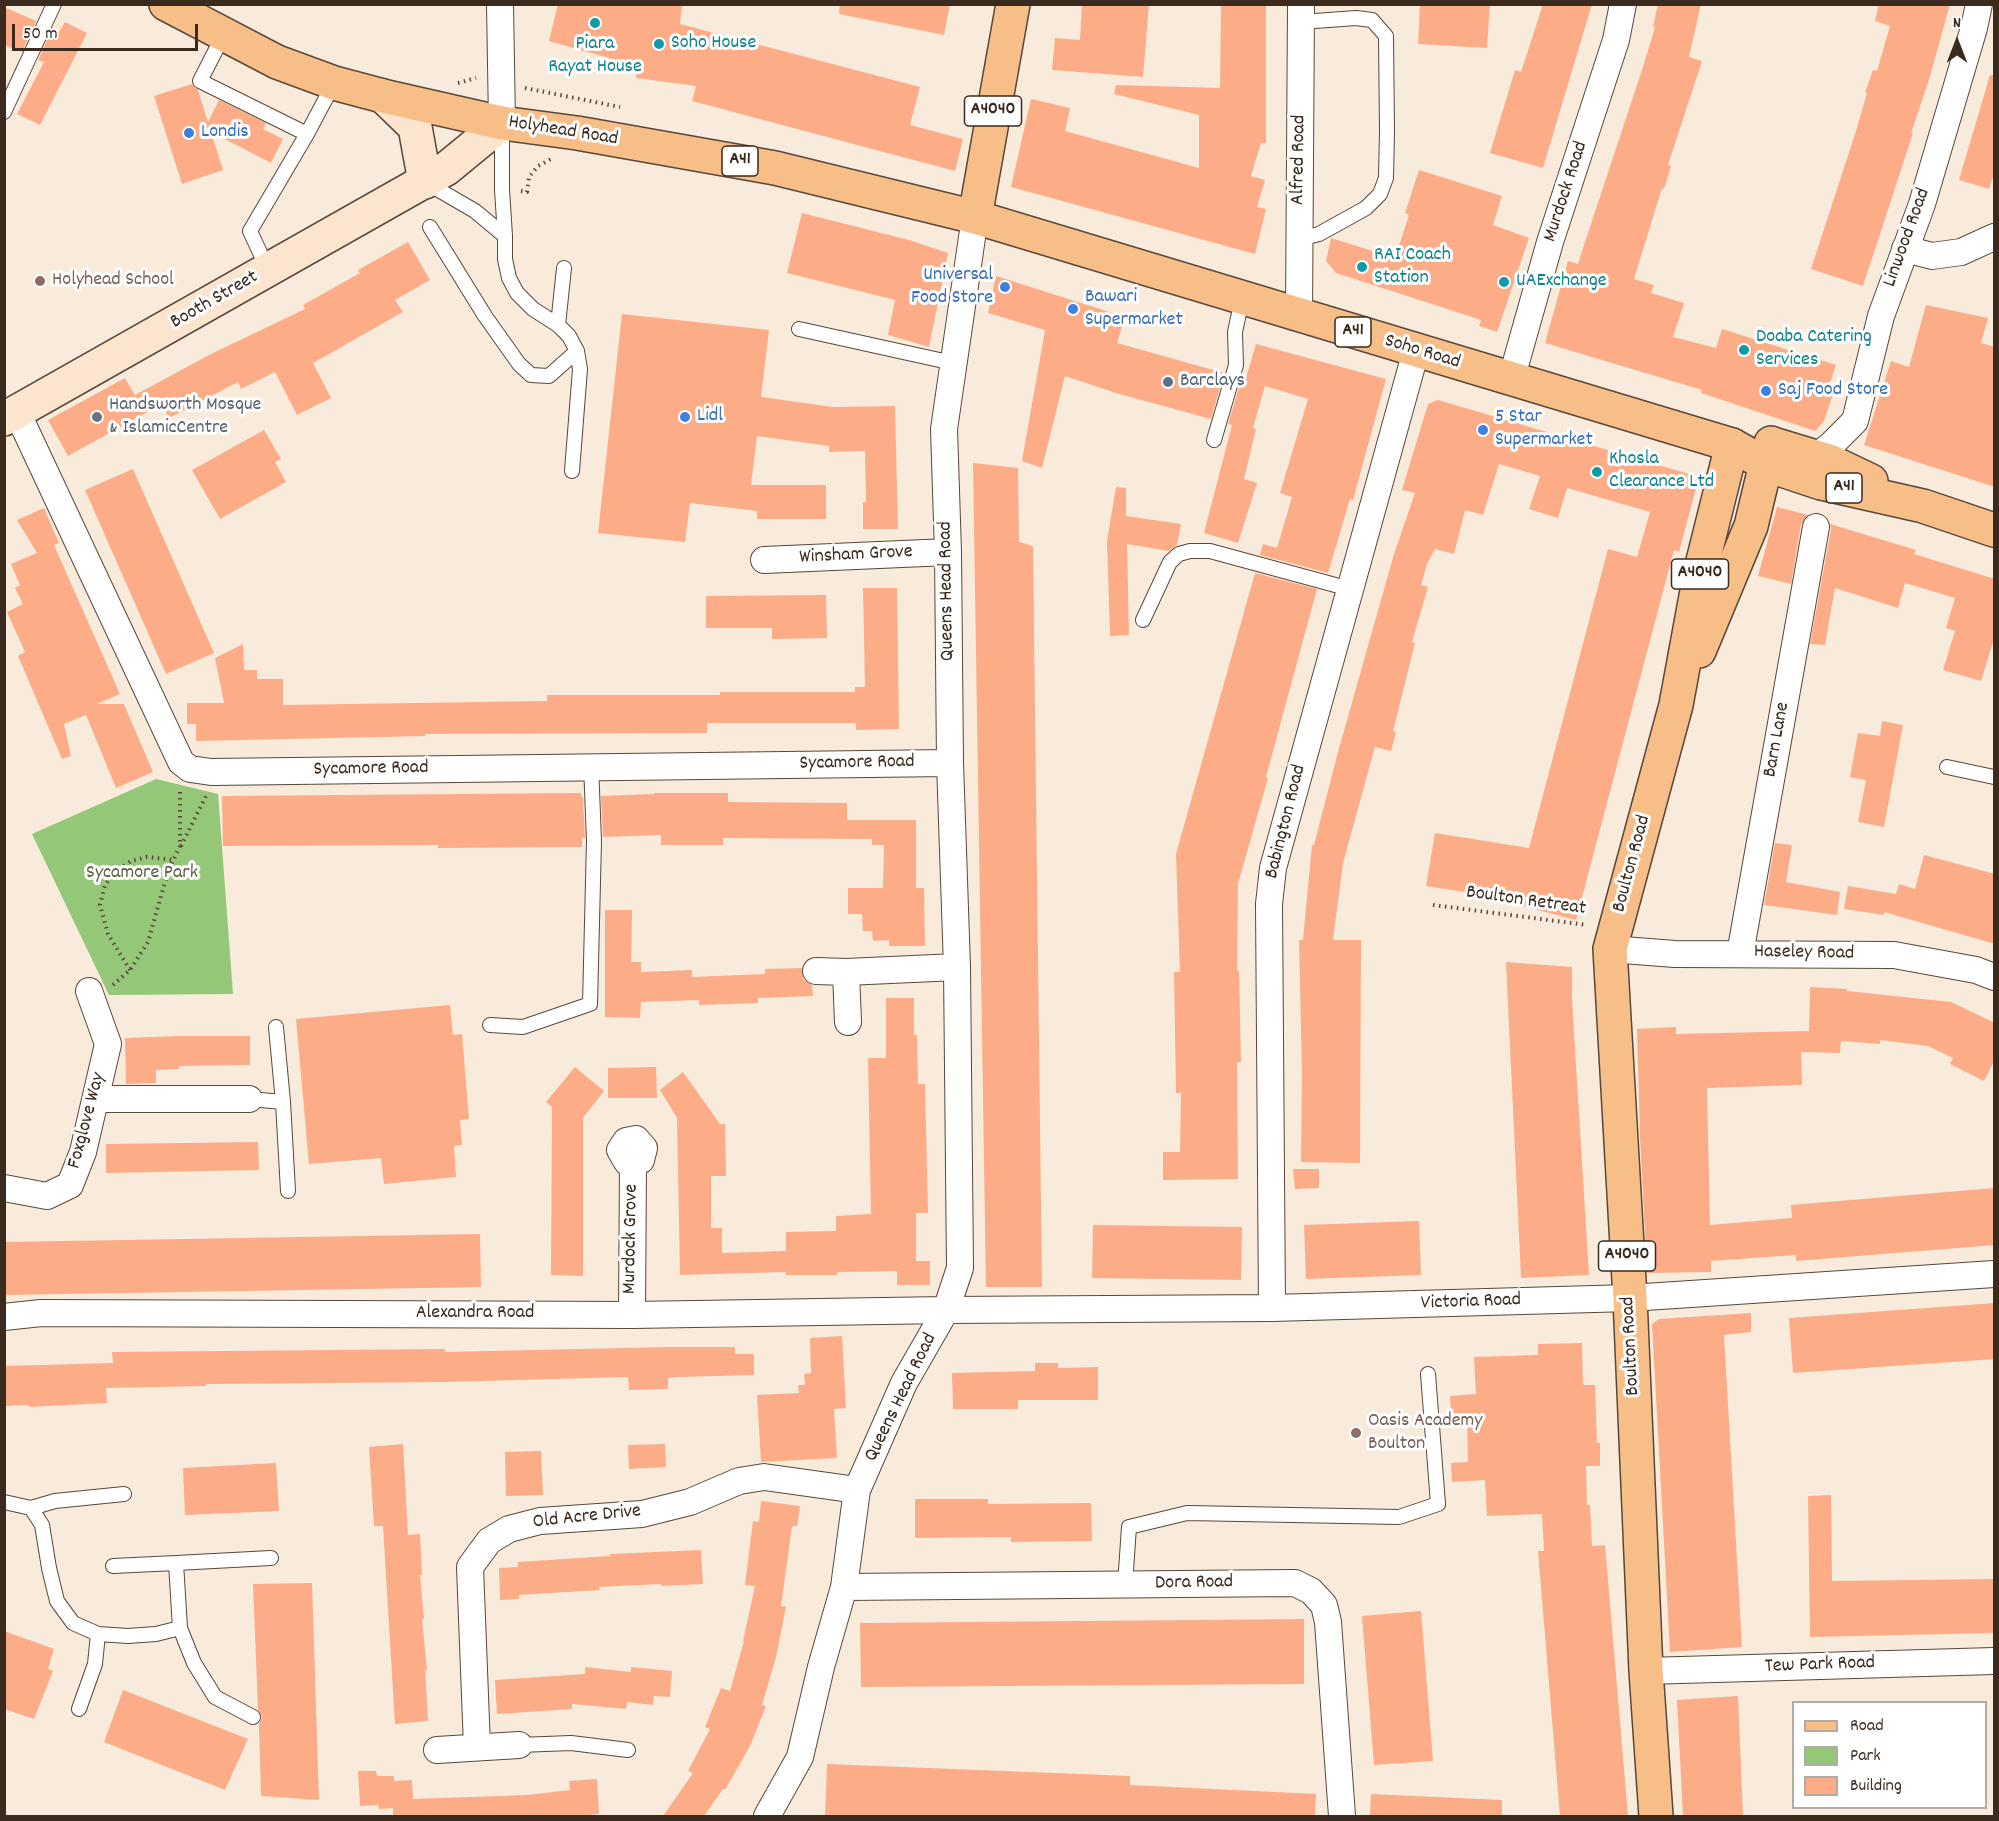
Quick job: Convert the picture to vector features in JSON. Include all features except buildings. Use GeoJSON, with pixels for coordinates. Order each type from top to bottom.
{"type":"FeatureCollection","features":[{"type":"Feature","properties":{"kind":"main road","name":"Holyhead Road"},"geometry":{"type":"LineString","coordinates":[[166,4],[278,62],[334,83],[383,96],[502,123],[577,133],[775,168],[975,217]]}},
{"type":"Feature","properties":{"kind":"main road","name":"A4040"},"geometry":{"type":"LineString","coordinates":[[975,217],[1013,4]]}},
{"type":"Feature","properties":{"kind":"main road"},"geometry":{"type":"LineString","coordinates":[[383,96],[415,127],[425,182]]}},
{"type":"Feature","properties":{"kind":"main road","name":"Booth Street"},"geometry":{"type":"LineString","coordinates":[[11,416],[425,182],[456,163],[502,123]]}},
{"type":"Feature","properties":{"kind":"main road","name":"Soho Road"},"geometry":{"type":"LineString","coordinates":[[975,217],[1732,445],[1769,454],[1816,457],[1923,506]]}},
{"type":"Feature","properties":{"kind":"main road","name":"Boulton Road"},"geometry":{"type":"LineString","coordinates":[[1656,1816],[1646,1671],[1613,939],[1676,705],[1701,569],[1732,445]]}},
{"type":"Feature","properties":{"kind":"main road","name":"Soho Road"},"geometry":{"type":"LineString","coordinates":[[1769,454],[1821,483],[1923,506],[1995,530]]}},
{"type":"Feature","properties":{"kind":"main road","name":"Boulton Road"},"geometry":{"type":"LineString","coordinates":[[1676,705],[1751,526],[1769,454]]}},
{"type":"Feature","properties":{"kind":"street"},"geometry":{"type":"LineString","coordinates":[[500,4],[502,123]]}},
{"type":"Feature","properties":{"kind":"street","name":"Murdock Road"},"geometry":{"type":"LineString","coordinates":[[1511,380],[1550,242],[1616,40],[1623,4]]}},
{"type":"Feature","properties":{"kind":"street","name":"Linwood Road"},"geometry":{"type":"LineString","coordinates":[[1816,457],[1855,421],[1881,316],[1922,204],[1979,4]]}},
{"type":"Feature","properties":{"kind":"street","name":"Alfred Road"},"geometry":{"type":"LineString","coordinates":[[1299,316],[1301,13]]}},
{"type":"Feature","properties":{"kind":"street","name":"Queens Head Road"},"geometry":{"type":"LineString","coordinates":[[766,1816],[800,1757],[821,1667],[844,1587],[857,1490],[904,1383],[946,1310],[960,1268],[957,967],[950,763],[944,429],[975,217]]}},
{"type":"Feature","properties":{"kind":"street"},"geometry":{"type":"LineString","coordinates":[[1905,249],[1932,256],[1960,252],[1995,237]]}},
{"type":"Feature","properties":{"kind":"street","name":"Babington Road"},"geometry":{"type":"LineString","coordinates":[[1272,1308],[1269,904],[1273,868],[1416,351]]}},
{"type":"Feature","properties":{"kind":"street"},"geometry":{"type":"LineString","coordinates":[[11,416],[181,762]]}},
{"type":"Feature","properties":{"kind":"street","name":"Barn Lane"},"geometry":{"type":"LineString","coordinates":[[1740,954],[1816,527]]}},
{"type":"Feature","properties":{"kind":"street","name":"Winsham Grove"},"geometry":{"type":"LineString","coordinates":[[764,560],[948,552]]}},
{"type":"Feature","properties":{"kind":"street","name":"Sycamore Road"},"geometry":{"type":"LineString","coordinates":[[181,762],[190,770],[211,772],[591,765],[950,763]]}},
{"type":"Feature","properties":{"kind":"street","name":"Haseley Road"},"geometry":{"type":"LineString","coordinates":[[1613,939],[1676,954],[1894,956],[1966,968],[1995,977]]}},
{"type":"Feature","properties":{"kind":"street"},"geometry":{"type":"LineString","coordinates":[[816,971],[846,972],[957,967]]}},
{"type":"Feature","properties":{"kind":"street"},"geometry":{"type":"LineString","coordinates":[[846,972],[848,1022]]}},
{"type":"Feature","properties":{"kind":"street","name":"Foxglove Way"},"geometry":{"type":"LineString","coordinates":[[4,1188],[47,1196],[70,1185],[83,1152],[108,1044],[91,996]]}},
{"type":"Feature","properties":{"kind":"street"},"geometry":{"type":"LineString","coordinates":[[96,1099],[249,1099]]}},
{"type":"Feature","properties":{"kind":"street","name":"Murdock Grove"},"geometry":{"type":"LineString","coordinates":[[632,1315],[633,1163]]}},
{"type":"Feature","properties":{"kind":"street","name":"Victoria Road"},"geometry":{"type":"LineString","coordinates":[[946,1310],[1272,1308],[1630,1298],[1995,1274]]}},
{"type":"Feature","properties":{"kind":"street","name":"Alexandra Road"},"geometry":{"type":"LineString","coordinates":[[4,1317],[41,1313],[632,1315],[946,1310]]}},
{"type":"Feature","properties":{"kind":"street","name":"Old Acre Drive"},"geometry":{"type":"LineString","coordinates":[[477,1747],[470,1567],[489,1541],[509,1529],[540,1521],[642,1514],[690,1502],[739,1481],[764,1477],[857,1490]]}},
{"type":"Feature","properties":{"kind":"street","name":"Dora Road"},"geometry":{"type":"LineString","coordinates":[[844,1587],[1295,1583],[1311,1591],[1324,1605],[1328,1622],[1342,1816]]}},
{"type":"Feature","properties":{"kind":"street","name":"Tew Park Road"},"geometry":{"type":"LineString","coordinates":[[1646,1671],[1995,1661]]}},
{"type":"Feature","properties":{"kind":"street"},"geometry":{"type":"LineString","coordinates":[[437,1750],[519,1745]]}},
{"type":"Feature","properties":{"kind":"lane"},"geometry":{"type":"LineString","coordinates":[[4,112],[54,4]]}},
{"type":"Feature","properties":{"kind":"lane"},"geometry":{"type":"LineString","coordinates":[[1299,240],[1319,234],[1366,208],[1380,194],[1386,178],[1387,131],[1386,36],[1372,20],[1301,13]]}},
{"type":"Feature","properties":{"kind":"lane"},"geometry":{"type":"LineString","coordinates":[[224,34],[200,81],[307,135]]}},
{"type":"Feature","properties":{"kind":"lane"},"geometry":{"type":"LineString","coordinates":[[268,270],[250,231],[307,135],[334,83]]}},
{"type":"Feature","properties":{"kind":"lane"},"geometry":{"type":"LineString","coordinates":[[502,123],[505,259],[509,278],[517,293],[533,309],[558,325],[577,351],[580,369],[572,471]]}},
{"type":"Feature","properties":{"kind":"lane"},"geometry":{"type":"LineString","coordinates":[[425,182],[475,211],[506,236]]}},
{"type":"Feature","properties":{"kind":"lane"},"geometry":{"type":"LineString","coordinates":[[430,227],[485,316],[519,364],[531,375],[549,376],[577,351]]}},
{"type":"Feature","properties":{"kind":"lane"},"geometry":{"type":"LineString","coordinates":[[558,325],[564,268]]}},
{"type":"Feature","properties":{"kind":"lane"},"geometry":{"type":"LineString","coordinates":[[1214,440],[1236,365],[1235,333],[1242,299]]}},
{"type":"Feature","properties":{"kind":"lane"},"geometry":{"type":"LineString","coordinates":[[799,329],[953,363]]}},
{"type":"Feature","properties":{"kind":"lane"},"geometry":{"type":"LineString","coordinates":[[1143,620],[1170,561],[1179,554],[1190,551],[1210,551],[1350,589]]}},
{"type":"Feature","properties":{"kind":"lane"},"geometry":{"type":"LineString","coordinates":[[490,1025],[523,1027],[590,1004],[594,841],[591,765]]}},
{"type":"Feature","properties":{"kind":"lane"},"geometry":{"type":"LineString","coordinates":[[1947,766],[1995,777]]}},
{"type":"Feature","properties":{"kind":"lane"},"geometry":{"type":"LineString","coordinates":[[276,1027],[288,1191]]}},
{"type":"Feature","properties":{"kind":"lane"},"geometry":{"type":"LineString","coordinates":[[249,1099],[283,1102]]}},
{"type":"Feature","properties":{"kind":"lane"},"geometry":{"type":"LineString","coordinates":[[1125,1586],[1129,1527],[1187,1513],[1399,1517],[1438,1504],[1428,1374]]}},
{"type":"Feature","properties":{"kind":"lane"},"geometry":{"type":"LineString","coordinates":[[4,1502],[31,1508],[56,1501],[124,1494]]}},
{"type":"Feature","properties":{"kind":"lane"},"geometry":{"type":"LineString","coordinates":[[31,1508],[42,1525],[57,1601],[73,1623],[98,1634],[128,1636],[147,1635],[180,1628]]}},
{"type":"Feature","properties":{"kind":"lane"},"geometry":{"type":"LineString","coordinates":[[114,1566],[271,1558]]}},
{"type":"Feature","properties":{"kind":"lane"},"geometry":{"type":"LineString","coordinates":[[176,1563],[180,1628],[194,1663],[215,1697],[253,1717]]}},
{"type":"Feature","properties":{"kind":"lane"},"geometry":{"type":"LineString","coordinates":[[79,1709],[95,1664],[98,1634]]}},
{"type":"Feature","properties":{"kind":"lane"},"geometry":{"type":"LineString","coordinates":[[519,1745],[571,1743],[628,1750]]}},
{"type":"Feature","properties":{"kind":"path"},"geometry":{"type":"LineString","coordinates":[[180,846],[181,762]]}},
{"type":"Feature","properties":{"kind":"path"},"geometry":{"type":"LineString","coordinates":[[91,996],[130,969],[148,942],[168,871],[209,792],[211,772]]}},
{"type":"Feature","properties":{"kind":"path"},"geometry":{"type":"LineString","coordinates":[[130,969],[108,934],[100,905],[105,885],[115,872],[131,861],[147,857],[175,860]]}},
{"type":"Feature","properties":{"kind":"path","name":"Boulton Retreat"},"geometry":{"type":"LineString","coordinates":[[1433,905],[1613,939]]}},
{"type":"Feature","properties":{"kind":"green space","name":"Sycamore Park"},"geometry":{"type":"Polygon","coordinates":[[[156,779],[218,794],[233,994],[109,995],[32,834],[156,779]]]}},
{"type":"Feature","properties":{"kind":"place","name":"Piara Rayat House"},"geometry":{"type":"Point","coordinates":[595,23]}},
{"type":"Feature","properties":{"kind":"place","name":"Soho House"},"geometry":{"type":"Point","coordinates":[659,44]}},
{"type":"Feature","properties":{"kind":"place","name":"Londis"},"geometry":{"type":"Point","coordinates":[189,133]}},
{"type":"Feature","properties":{"kind":"place","name":"RAI Coach Station"},"geometry":{"type":"Point","coordinates":[1362,267]}},
{"type":"Feature","properties":{"kind":"place","name":"Holyhead School"},"geometry":{"type":"Point","coordinates":[40,281]}},
{"type":"Feature","properties":{"kind":"place","name":"UAExchange"},"geometry":{"type":"Point","coordinates":[1504,282]}},
{"type":"Feature","properties":{"kind":"place","name":"Universal Food Store"},"geometry":{"type":"Point","coordinates":[1005,287]}},
{"type":"Feature","properties":{"kind":"place","name":"Bawari Supermarket"},"geometry":{"type":"Point","coordinates":[1073,309]}},
{"type":"Feature","properties":{"kind":"place","name":"Doaba Catering Services"},"geometry":{"type":"Point","coordinates":[1744,350]}},
{"type":"Feature","properties":{"kind":"place","name":"Barclays"},"geometry":{"type":"Point","coordinates":[1168,382]}},
{"type":"Feature","properties":{"kind":"place","name":"Saj Food Store"},"geometry":{"type":"Point","coordinates":[1766,391]}},
{"type":"Feature","properties":{"kind":"place","name":"Handsworth Mosque & IslamicCentre"},"geometry":{"type":"Point","coordinates":[97,417]}},
{"type":"Feature","properties":{"kind":"place","name":"Lidl"},"geometry":{"type":"Point","coordinates":[685,417]}},
{"type":"Feature","properties":{"kind":"place","name":"5 Star Supermarket"},"geometry":{"type":"Point","coordinates":[1483,430]}},
{"type":"Feature","properties":{"kind":"place","name":"Khosla Clearance Ltd"},"geometry":{"type":"Point","coordinates":[1597,472]}},
{"type":"Feature","properties":{"kind":"place","name":"Oasis Academy Boulton"},"geometry":{"type":"Point","coordinates":[1356,1433]}}]}
